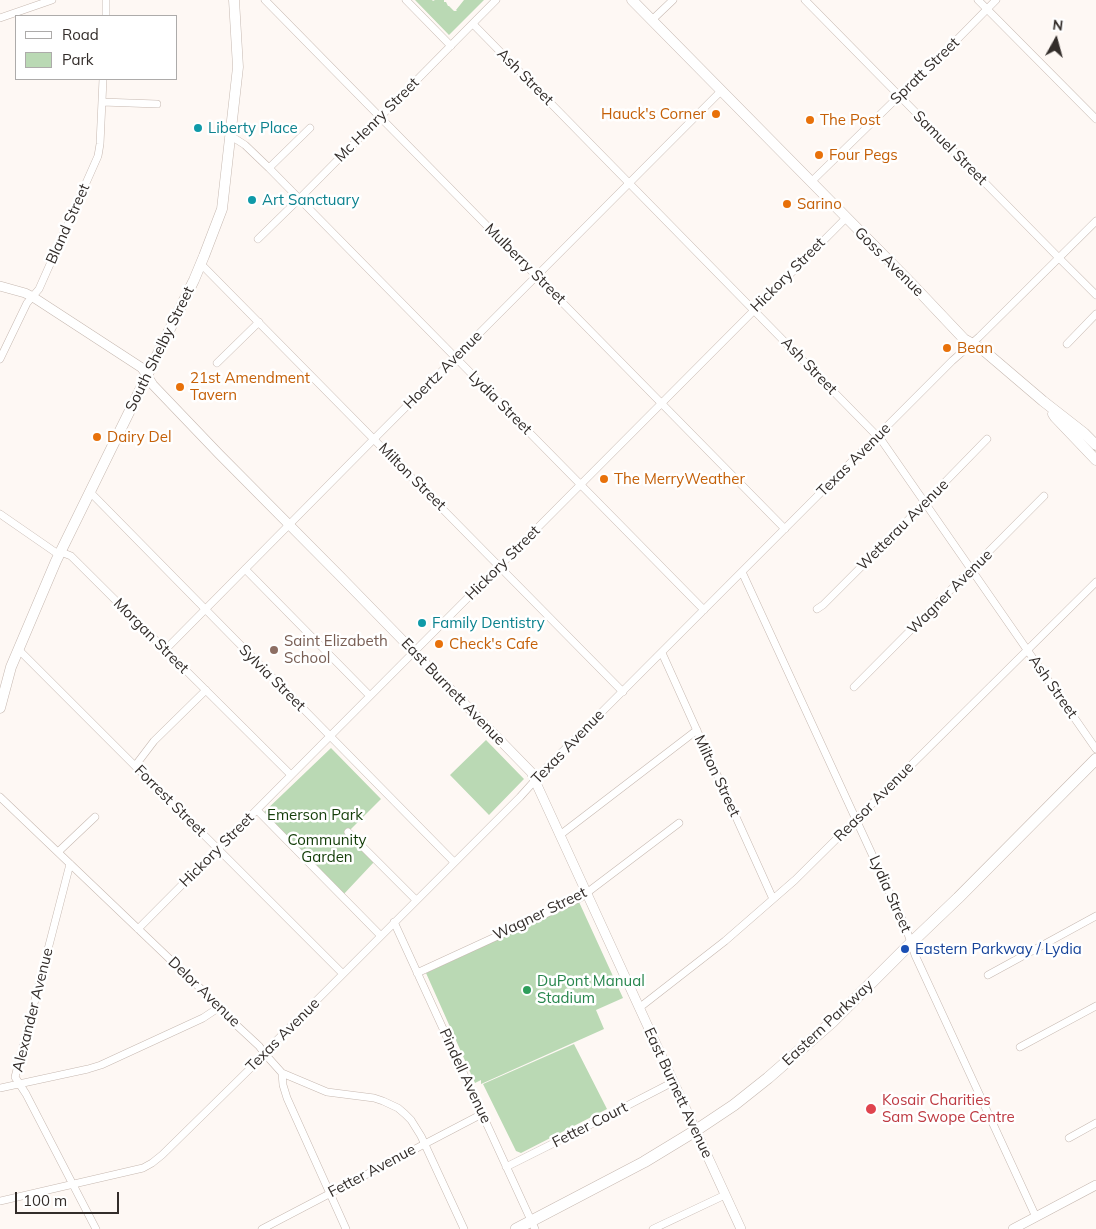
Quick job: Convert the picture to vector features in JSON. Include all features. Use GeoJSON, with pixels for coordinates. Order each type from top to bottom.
{"type":"FeatureCollection","features":[{"type":"Feature","properties":{"kind":"main road","name":"South Shelby Street"},"geometry":{"type":"LineString","coordinates":[[0,708],[18,649],[61,552],[201,264],[222,209],[238,67],[234,0]]}},
{"type":"Feature","properties":{"kind":"main road","name":"Goss Avenue"},"geometry":{"type":"LineString","coordinates":[[632,0],[964,339],[982,349],[1096,445]]}},
{"type":"Feature","properties":{"kind":"main road","name":"Goss Avenue"},"geometry":{"type":"LineString","coordinates":[[1049,407],[1055,417],[1096,460]]}},
{"type":"Feature","properties":{"kind":"main road","name":"Eastern Parkway"},"geometry":{"type":"LineString","coordinates":[[516,1229],[533,1225],[644,1162],[734,1105],[797,1054],[958,898],[1096,759]]}},
{"type":"Feature","properties":{"kind":"street"},"geometry":{"type":"LineString","coordinates":[[0,18],[52,0]]}},
{"type":"Feature","properties":{"kind":"street"},"geometry":{"type":"LineString","coordinates":[[106,0],[106,15]]}},
{"type":"Feature","properties":{"kind":"street","name":"Mulberry Street"},"geometry":{"type":"LineString","coordinates":[[265,0],[786,529]]}},
{"type":"Feature","properties":{"kind":"street"},"geometry":{"type":"LineString","coordinates":[[406,0],[451,46]]}},
{"type":"Feature","properties":{"kind":"street","name":"Mc Henry Street"},"geometry":{"type":"LineString","coordinates":[[258,239],[496,0]]}},
{"type":"Feature","properties":{"kind":"street"},"geometry":{"type":"LineString","coordinates":[[652,20],[673,0]]}},
{"type":"Feature","properties":{"kind":"street","name":"Samuel Street"},"geometry":{"type":"LineString","coordinates":[[806,0],[1096,295]]}},
{"type":"Feature","properties":{"kind":"street"},"geometry":{"type":"LineString","coordinates":[[978,0],[1096,119]]}},
{"type":"Feature","properties":{"kind":"street","name":"Spratt Street"},"geometry":{"type":"LineString","coordinates":[[811,182],[996,0]]}},
{"type":"Feature","properties":{"kind":"street","name":"Ash Street"},"geometry":{"type":"LineString","coordinates":[[473,24],[886,446],[1096,749]]}},
{"type":"Feature","properties":{"kind":"street","name":"Bland Street"},"geometry":{"type":"LineString","coordinates":[[0,359],[27,303],[39,289],[98,156],[103,80]]}},
{"type":"Feature","properties":{"kind":"street","name":"Hoertz Avenue"},"geometry":{"type":"LineString","coordinates":[[166,649],[722,91]]}},
{"type":"Feature","properties":{"kind":"street"},"geometry":{"type":"LineString","coordinates":[[102,102],[157,104]]}},
{"type":"Feature","properties":{"kind":"street"},"geometry":{"type":"LineString","coordinates":[[269,168],[310,128]]}},
{"type":"Feature","properties":{"kind":"street","name":"Lydia Street"},"geometry":{"type":"LineString","coordinates":[[231,136],[245,145],[269,168],[704,610]]}},
{"type":"Feature","properties":{"kind":"street","name":"Hickory Street"},"geometry":{"type":"LineString","coordinates":[[138,929],[846,218]]}},
{"type":"Feature","properties":{"kind":"street","name":"Texas Avenue"},"geometry":{"type":"LineString","coordinates":[[0,1201],[143,1168],[156,1160],[265,1054],[704,610],[1096,221]]}},
{"type":"Feature","properties":{"kind":"street","name":"Milton Street"},"geometry":{"type":"LineString","coordinates":[[201,264],[623,692]]}},
{"type":"Feature","properties":{"kind":"street","name":"East Burnett Avenue"},"geometry":{"type":"LineString","coordinates":[[0,286],[25,292],[33,296],[142,368],[153,386],[531,772],[740,1229]]}},
{"type":"Feature","properties":{"kind":"street"},"geometry":{"type":"LineString","coordinates":[[1067,344],[1096,314]]}},
{"type":"Feature","properties":{"kind":"street"},"geometry":{"type":"LineString","coordinates":[[217,363],[259,322]]}},
{"type":"Feature","properties":{"kind":"street","name":"Wetterau Avenue"},"geometry":{"type":"LineString","coordinates":[[817,609],[987,439]]}},
{"type":"Feature","properties":{"kind":"street","name":"Sylvia Street"},"geometry":{"type":"LineString","coordinates":[[91,492],[454,862]]}},
{"type":"Feature","properties":{"kind":"street","name":"Wagner Avenue"},"geometry":{"type":"LineString","coordinates":[[854,687],[1044,496]]}},
{"type":"Feature","properties":{"kind":"street","name":"Morgan Street"},"geometry":{"type":"LineString","coordinates":[[0,514],[55,552],[71,556],[291,775]]}},
{"type":"Feature","properties":{"kind":"street"},"geometry":{"type":"LineString","coordinates":[[245,569],[370,696]]}},
{"type":"Feature","properties":{"kind":"street","name":"Lydia Street"},"geometry":{"type":"LineString","coordinates":[[742,572],[857,820],[906,928],[915,954],[1036,1216]]}},
{"type":"Feature","properties":{"kind":"street","name":"Reasor Avenue"},"geometry":{"type":"LineString","coordinates":[[639,1008],[725,941],[796,880],[1096,582]]}},
{"type":"Feature","properties":{"kind":"street","name":"Forrest Street"},"geometry":{"type":"LineString","coordinates":[[18,649],[343,974]]}},
{"type":"Feature","properties":{"kind":"street","name":"Milton Street"},"geometry":{"type":"LineString","coordinates":[[662,653],[774,899]]}},
{"type":"Feature","properties":{"kind":"street"},"geometry":{"type":"LineString","coordinates":[[135,766],[154,742],[206,690]]}},
{"type":"Feature","properties":{"kind":"street"},"geometry":{"type":"LineString","coordinates":[[560,835],[696,730]]}},
{"type":"Feature","properties":{"kind":"street","name":"Delor Avenue"},"geometry":{"type":"LineString","coordinates":[[0,797],[200,988],[218,1008],[259,1046],[282,1073]]}},
{"type":"Feature","properties":{"kind":"street"},"geometry":{"type":"LineString","coordinates":[[256,810],[381,936]]}},
{"type":"Feature","properties":{"kind":"street"},"geometry":{"type":"LineString","coordinates":[[58,852],[96,817]]}},
{"type":"Feature","properties":{"kind":"street","name":"Wagner Street"},"geometry":{"type":"LineString","coordinates":[[417,973],[580,898],[679,823]]}},
{"type":"Feature","properties":{"kind":"street"},"geometry":{"type":"LineString","coordinates":[[348,832],[416,900]]}},
{"type":"Feature","properties":{"kind":"street","name":"Alexander Avenue"},"geometry":{"type":"LineString","coordinates":[[70,864],[15,1077],[96,1229]]}},
{"type":"Feature","properties":{"kind":"street"},"geometry":{"type":"LineString","coordinates":[[988,975],[1096,916]]}},
{"type":"Feature","properties":{"kind":"street","name":"Pindell Avenue"},"geometry":{"type":"LineString","coordinates":[[394,922],[533,1225]]}},
{"type":"Feature","properties":{"kind":"street"},"geometry":{"type":"LineString","coordinates":[[1020,1047],[1096,1006]]}},
{"type":"Feature","properties":{"kind":"street"},"geometry":{"type":"LineString","coordinates":[[0,1088],[101,1065],[203,1018],[218,1008]]}},
{"type":"Feature","properties":{"kind":"street"},"geometry":{"type":"LineString","coordinates":[[346,1229],[287,1098],[282,1073],[327,1092],[374,1098],[390,1104],[405,1114],[411,1120],[425,1144],[464,1229]]}},
{"type":"Feature","properties":{"kind":"street","name":"Fetter Court"},"geometry":{"type":"LineString","coordinates":[[506,1167],[673,1082]]}},
{"type":"Feature","properties":{"kind":"street","name":"Fetter Avenue"},"geometry":{"type":"LineString","coordinates":[[262,1229],[482,1114]]}},
{"type":"Feature","properties":{"kind":"street"},"geometry":{"type":"LineString","coordinates":[[1069,1138],[1096,1123]]}},
{"type":"Feature","properties":{"kind":"street"},"geometry":{"type":"LineString","coordinates":[[1013,1229],[1096,1185]]}},
{"type":"Feature","properties":{"kind":"street"},"geometry":{"type":"LineString","coordinates":[[653,1229],[725,1195]]}},
{"type":"Feature","properties":{"kind":"green space"},"geometry":{"type":"Polygon","coordinates":[[[415,0],[444,0],[448,6],[456,11],[464,0],[484,0],[449,35],[415,0]]]}},
{"type":"Feature","properties":{"kind":"green space"},"geometry":{"type":"Polygon","coordinates":[[[486,740],[524,779],[489,815],[450,775],[486,740]]]}},
{"type":"Feature","properties":{"kind":"green space","name":"Emerson Park"},"geometry":{"type":"Polygon","coordinates":[[[331,748],[381,799],[345,835],[374,862],[343,895],[262,814],[331,748]]]}},
{"type":"Feature","properties":{"kind":"green space","name":"DuPont Manual Stadium"},"geometry":{"type":"Polygon","coordinates":[[[579,902],[623,998],[596,1010],[604,1029],[481,1084],[481,1080],[475,1083],[426,973],[579,902]]]}},
{"type":"Feature","properties":{"kind":"green space"},"geometry":{"type":"Polygon","coordinates":[[[574,1044],[607,1109],[521,1153],[516,1151],[483,1084],[574,1044]]]}},
{"type":"Feature","properties":{"kind":"place","name":"Hauck's Corner"},"geometry":{"type":"Point","coordinates":[716,114]}},
{"type":"Feature","properties":{"kind":"place","name":"The Post"},"geometry":{"type":"Point","coordinates":[810,120]}},
{"type":"Feature","properties":{"kind":"place","name":"Liberty Place"},"geometry":{"type":"Point","coordinates":[198,128]}},
{"type":"Feature","properties":{"kind":"place","name":"Four Pegs"},"geometry":{"type":"Point","coordinates":[819,155]}},
{"type":"Feature","properties":{"kind":"place","name":"Art Sanctuary"},"geometry":{"type":"Point","coordinates":[252,200]}},
{"type":"Feature","properties":{"kind":"place","name":"Sarino"},"geometry":{"type":"Point","coordinates":[787,204]}},
{"type":"Feature","properties":{"kind":"place","name":"Bean"},"geometry":{"type":"Point","coordinates":[947,348]}},
{"type":"Feature","properties":{"kind":"place","name":"21st Amendment Tavern"},"geometry":{"type":"Point","coordinates":[180,387]}},
{"type":"Feature","properties":{"kind":"place","name":"Dairy Del"},"geometry":{"type":"Point","coordinates":[97,437]}},
{"type":"Feature","properties":{"kind":"place","name":"The MerryWeather"},"geometry":{"type":"Point","coordinates":[604,479]}},
{"type":"Feature","properties":{"kind":"place","name":"Family Dentistry"},"geometry":{"type":"Point","coordinates":[422,623]}},
{"type":"Feature","properties":{"kind":"place","name":"Check's Cafe"},"geometry":{"type":"Point","coordinates":[439,644]}},
{"type":"Feature","properties":{"kind":"place","name":"Saint Elizabeth School"},"geometry":{"type":"Point","coordinates":[274,650]}},
{"type":"Feature","properties":{"kind":"place","name":"Eastern Parkway / Lydia"},"geometry":{"type":"Point","coordinates":[905,949]}},
{"type":"Feature","properties":{"kind":"place","name":"DuPont Manual Stadium"},"geometry":{"type":"Point","coordinates":[527,990]}},
{"type":"Feature","properties":{"kind":"place","name":"Kosair Charities Sam Swope Centre"},"geometry":{"type":"Point","coordinates":[871,1109]}},
{"type":"Feature","properties":{"kind":"park label","name":"Community Garden"},"geometry":{"type":"Point","coordinates":[327,848]}}]}
